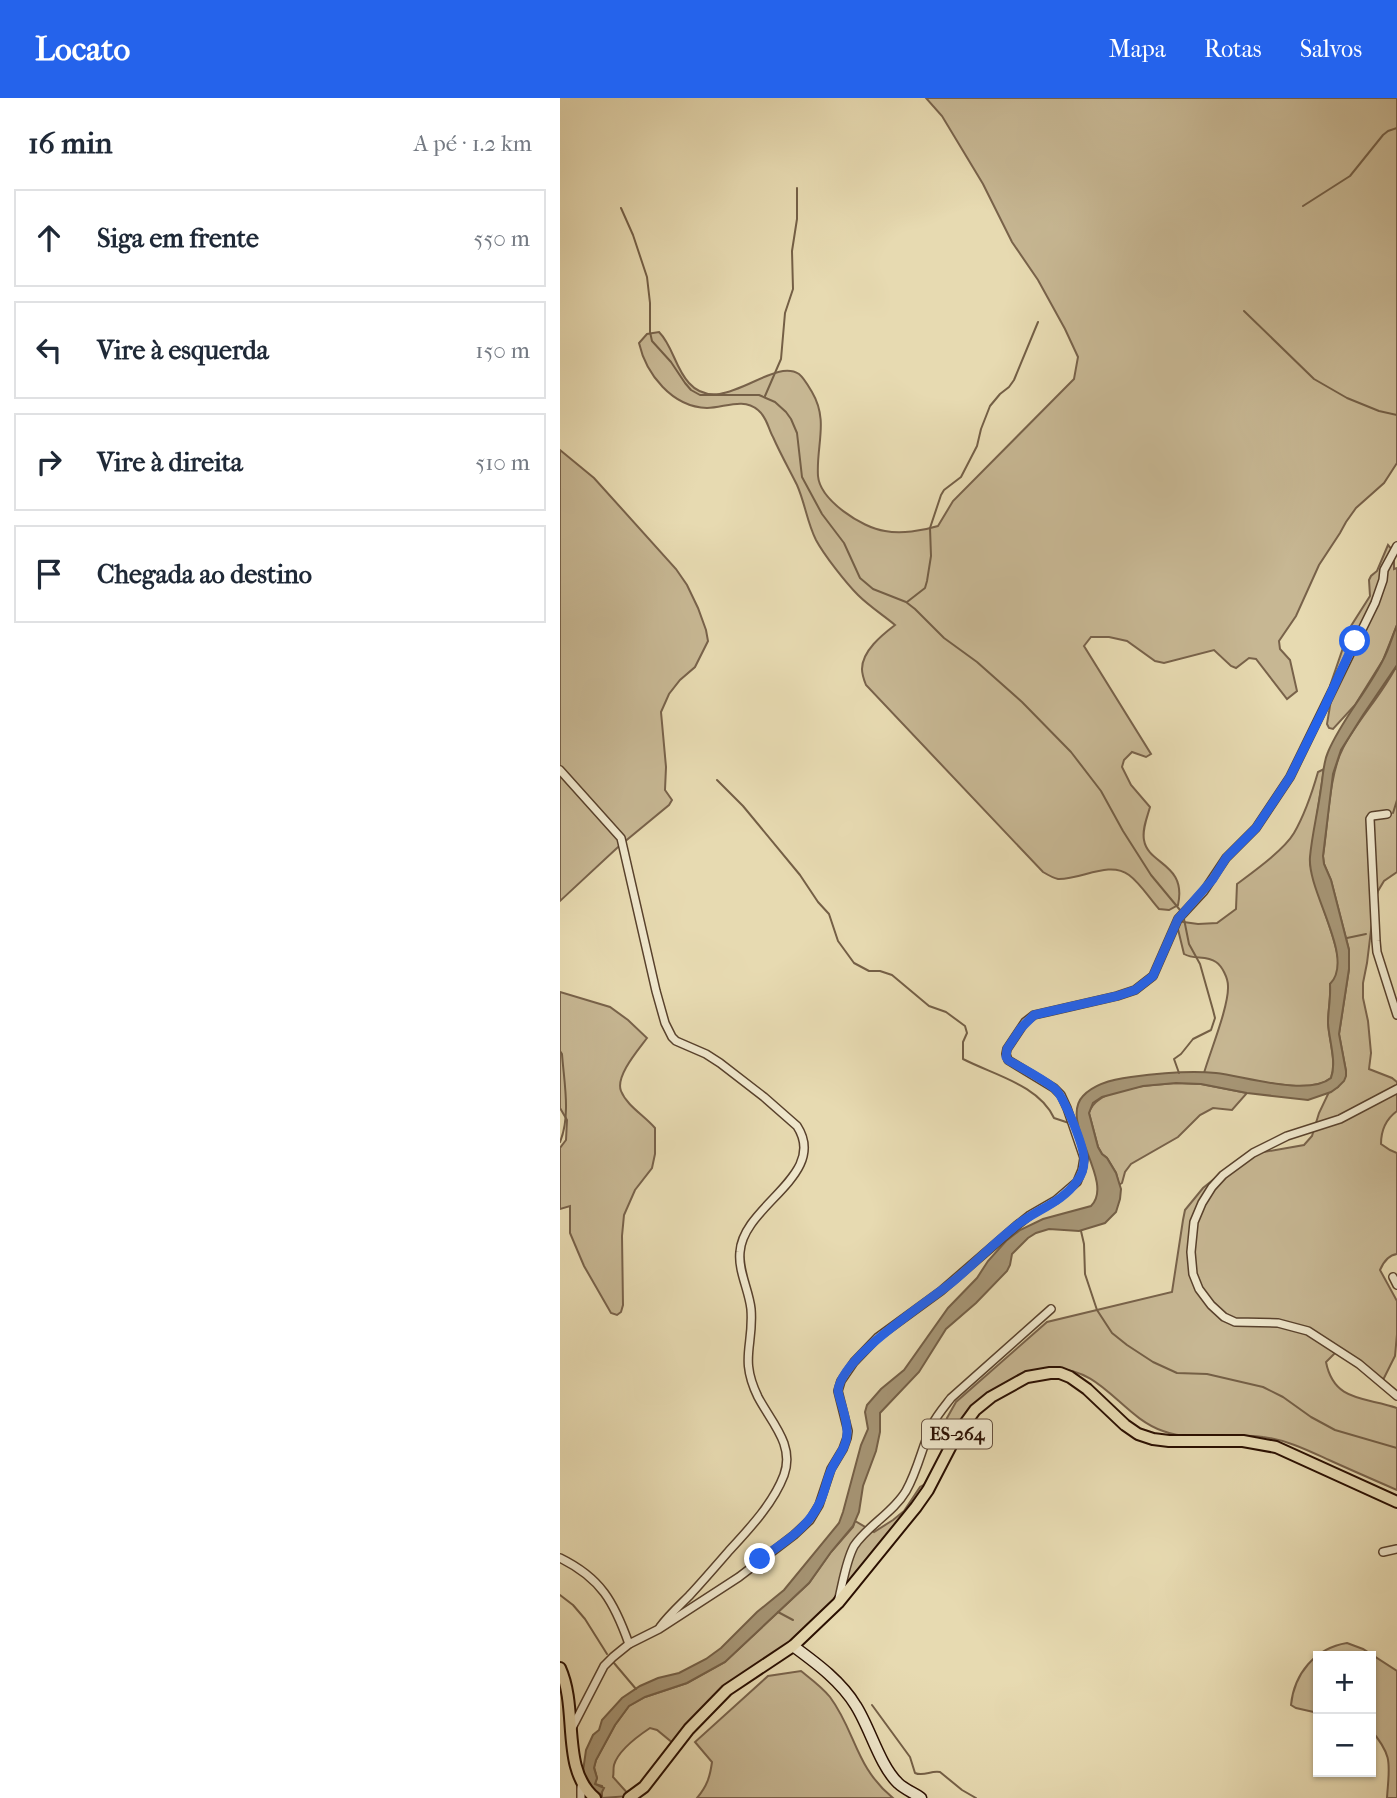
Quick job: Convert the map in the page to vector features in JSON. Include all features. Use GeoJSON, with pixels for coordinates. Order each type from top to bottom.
{"type":"FeatureCollection","features":[{"type":"Feature","properties":{"kind":"main road","name":"ES-264"},"geometry":{"type":"LineString","coordinates":[[629,1798],[644,1787],[689,1729],[727,1690],[793,1646],[838,1602],[916,1507],[928,1490],[956,1436],[975,1410],[991,1397],[1027,1377],[1060,1373],[1078,1382],[1138,1434],[1153,1439],[1242,1441],[1276,1447],[1397,1502]]}},
{"type":"Feature","properties":{"kind":"main road"},"geometry":{"type":"LineString","coordinates":[[560,1668],[566,1687],[568,1763],[586,1794]]}},
{"type":"Feature","properties":{"kind":"street"},"geometry":{"type":"LineString","coordinates":[[567,1736],[604,1666],[612,1657],[739,1577],[810,1520],[847,1438],[848,1431],[838,1385],[854,1362],[878,1337],[941,1291],[1030,1215],[1056,1200],[1077,1182],[1084,1158],[1061,1095],[1008,1060],[1007,1049],[1025,1022],[1034,1015],[1117,996],[1135,990],[1153,976],[1178,919],[1213,879],[1226,858],[1256,828],[1290,777],[1375,603],[1384,570],[1397,546]]}},
{"type":"Feature","properties":{"kind":"street"},"geometry":{"type":"LineString","coordinates":[[560,771],[621,838],[656,991],[672,1037],[706,1054],[748,1084],[797,1126],[804,1142],[802,1163],[755,1218],[742,1240],[740,1251],[751,1312],[748,1370],[759,1398],[782,1437],[787,1460],[785,1472],[771,1499],[747,1531],[688,1597],[668,1615],[659,1629]]}},
{"type":"Feature","properties":{"kind":"street"},"geometry":{"type":"LineString","coordinates":[[1387,814],[1372,816],[1370,819],[1376,941],[1397,1015]]}},
{"type":"Feature","properties":{"kind":"street"},"geometry":{"type":"LineString","coordinates":[[1396,1396],[1359,1364],[1308,1331],[1278,1323],[1235,1322],[1224,1317],[1199,1289],[1193,1274],[1191,1252],[1194,1222],[1202,1203],[1223,1175],[1253,1153],[1287,1136],[1340,1119],[1397,1089]]}},
{"type":"Feature","properties":{"kind":"street"},"geometry":{"type":"LineString","coordinates":[[838,1602],[855,1546],[865,1533],[892,1510],[905,1493],[939,1412],[951,1398],[1051,1309]]}},
{"type":"Feature","properties":{"kind":"street"},"geometry":{"type":"LineString","coordinates":[[1383,1552],[1397,1549]]}},
{"type":"Feature","properties":{"kind":"street"},"geometry":{"type":"LineString","coordinates":[[560,1558],[577,1566],[596,1582],[616,1611],[629,1644]]}},
{"type":"Feature","properties":{"kind":"street"},"geometry":{"type":"LineString","coordinates":[[793,1646],[840,1685],[855,1703],[888,1769],[898,1783],[921,1798]]}},
{"type":"Feature","properties":{"kind":"shaded area"},"geometry":{"type":"Polygon","coordinates":[[[926,98],[1397,98],[1397,463],[1384,483],[1356,508],[1346,522],[1319,565],[1296,616],[1279,641],[1280,649],[1290,660],[1297,691],[1287,699],[1256,659],[1249,658],[1236,668],[1214,650],[1164,663],[1155,661],[1127,641],[1109,637],[1091,637],[1084,646],[1151,754],[1146,757],[1132,752],[1124,760],[1122,767],[1131,785],[1150,807],[1144,832],[1147,848],[1177,881],[1178,905],[1169,910],[1159,909],[1137,882],[1121,871],[1104,870],[1058,879],[1043,872],[866,685],[862,669],[865,656],[895,625],[858,595],[835,569],[816,540],[797,485],[763,416],[746,404],[707,408],[683,402],[654,377],[642,355],[639,343],[647,334],[659,332],[689,383],[702,392],[716,394],[731,391],[775,373],[788,371],[799,374],[808,385],[820,413],[818,476],[826,494],[834,503],[854,519],[885,531],[911,532],[938,526],[953,501],[1074,379],[1078,357],[1038,280],[1012,242],[983,184],[942,116],[926,98]]]}},
{"type":"Feature","properties":{"kind":"shaded area"},"geometry":{"type":"Polygon","coordinates":[[[560,450],[594,478],[676,569],[698,608],[708,641],[695,667],[669,694],[661,712],[666,767],[665,790],[672,800],[560,901],[560,450]]]}},
{"type":"Feature","properties":{"kind":"shaded area"},"geometry":{"type":"Polygon","coordinates":[[[1388,545],[1394,552],[1394,569],[1397,568],[1397,625],[1383,660],[1355,705],[1333,729],[1329,728],[1330,686],[1351,626],[1370,596],[1369,580],[1377,571],[1388,545]]]}},
{"type":"Feature","properties":{"kind":"shaded area"},"geometry":{"type":"Polygon","coordinates":[[[1397,625],[1397,665],[1341,750],[1333,774],[1323,856],[1349,950],[1349,969],[1339,1034],[1346,1071],[1344,1081],[1331,1092],[1308,1100],[1201,1084],[1176,1083],[1143,1086],[1102,1097],[1093,1103],[1089,1113],[1098,1147],[1116,1173],[1121,1189],[1116,1212],[1105,1223],[1079,1231],[1049,1229],[1036,1233],[1012,1254],[1007,1271],[946,1329],[919,1372],[880,1413],[876,1451],[863,1486],[859,1512],[853,1526],[809,1583],[725,1662],[687,1683],[645,1697],[629,1706],[596,1760],[595,1784],[604,1788],[602,1798],[589,1798],[591,1785],[583,1771],[586,1750],[602,1720],[622,1698],[658,1678],[679,1673],[721,1648],[757,1612],[784,1590],[839,1523],[868,1429],[865,1412],[867,1405],[904,1370],[948,1308],[977,1278],[1006,1241],[1020,1230],[1043,1219],[1091,1206],[1097,1195],[1097,1182],[1077,1121],[1077,1107],[1083,1096],[1093,1088],[1112,1080],[1174,1072],[1216,1073],[1292,1086],[1307,1086],[1331,1078],[1333,1058],[1328,1018],[1330,984],[1336,973],[1337,958],[1311,871],[1312,840],[1328,752],[1340,728],[1377,672],[1397,625]]]}},
{"type":"Feature","properties":{"kind":"shaded area"},"geometry":{"type":"Polygon","coordinates":[[[1397,665],[1397,872],[1384,881],[1378,891],[1363,983],[1371,1053],[1369,1069],[1397,1082],[1397,1111],[1385,1126],[1381,1144],[1397,1153],[1397,1254],[1388,1258],[1380,1270],[1397,1301],[1395,1356],[1382,1382],[1336,1352],[1326,1362],[1336,1385],[1344,1392],[1397,1408],[1397,1490],[1280,1440],[1251,1436],[1187,1436],[1163,1431],[1135,1415],[1086,1376],[1055,1369],[980,1404],[934,1484],[836,1605],[726,1695],[679,1748],[657,1730],[650,1728],[634,1740],[616,1760],[613,1777],[630,1796],[602,1798],[602,1786],[595,1784],[596,1760],[629,1706],[645,1697],[687,1683],[725,1662],[809,1583],[855,1521],[874,1532],[904,1511],[920,1487],[932,1480],[943,1451],[942,1434],[956,1402],[1047,1322],[1172,1292],[1185,1210],[1203,1188],[1234,1163],[1258,1153],[1304,1145],[1312,1136],[1329,1092],[1338,1087],[1346,1071],[1339,1034],[1349,969],[1349,950],[1323,856],[1332,785],[1343,748],[1397,665]]]}},
{"type":"Feature","properties":{"kind":"shaded area"},"geometry":{"type":"Polygon","coordinates":[[[1324,769],[1310,861],[1339,965],[1337,976],[1330,984],[1328,1023],[1333,1058],[1331,1078],[1320,1084],[1305,1086],[1204,1073],[1226,1005],[1228,983],[1216,962],[1184,954],[1176,921],[1217,923],[1236,909],[1237,884],[1289,840],[1305,811],[1318,772],[1324,769]]]}},
{"type":"Feature","properties":{"kind":"shaded area"},"geometry":{"type":"Polygon","coordinates":[[[560,992],[610,1007],[647,1038],[629,1063],[620,1085],[627,1101],[655,1128],[655,1154],[652,1168],[635,1190],[624,1215],[623,1305],[617,1315],[611,1313],[584,1266],[570,1233],[570,1206],[560,1209],[560,1148],[566,1140],[567,1120],[560,1108],[560,992]]]}},
{"type":"Feature","properties":{"kind":"shaded area"},"geometry":{"type":"Polygon","coordinates":[[[1176,1083],[1201,1084],[1247,1093],[1232,1110],[1213,1108],[1200,1115],[1178,1137],[1131,1164],[1119,1185],[1116,1173],[1098,1147],[1089,1113],[1094,1104],[1126,1089],[1176,1083]]]}},
{"type":"Feature","properties":{"kind":"shaded area"},"geometry":{"type":"Polygon","coordinates":[[[1347,1643],[1366,1651],[1324,1651],[1347,1643]]]}},
{"type":"Feature","properties":{"kind":"shaded area"},"geometry":{"type":"Polygon","coordinates":[[[1376,1657],[1397,1671],[1397,1798],[1387,1798],[1387,1755],[1378,1739],[1376,1657]]]}},
{"type":"Feature","properties":{"kind":"shaded area"},"geometry":{"type":"Polygon","coordinates":[[[1313,1660],[1313,1712],[1291,1705],[1297,1683],[1313,1660]]]}},
{"type":"Feature","properties":{"kind":"shaded area"},"geometry":{"type":"Polygon","coordinates":[[[801,1671],[830,1697],[839,1710],[863,1762],[880,1786],[893,1798],[697,1798],[708,1781],[712,1762],[695,1742],[768,1676],[801,1671]]]}},
{"type":"Feature","properties":{"kind":"waterway"},"geometry":{"type":"LineString","coordinates":[[1303,206],[1350,176],[1383,135],[1397,128]]}},
{"type":"Feature","properties":{"kind":"waterway"},"geometry":{"type":"LineString","coordinates":[[765,396],[781,359],[785,313],[793,289],[792,251],[797,219],[797,188]]}},
{"type":"Feature","properties":{"kind":"waterway"},"geometry":{"type":"LineString","coordinates":[[621,208],[647,277],[652,341],[685,383],[700,395],[759,395],[775,402],[786,412],[797,433],[802,477],[822,514],[844,543],[860,578],[873,589],[906,602],[915,609],[944,638],[977,662],[1022,702],[1071,752],[1101,791],[1151,875],[1180,910]]}},
{"type":"Feature","properties":{"kind":"waterway"},"geometry":{"type":"LineString","coordinates":[[1244,311],[1314,379],[1347,398],[1397,415]]}},
{"type":"Feature","properties":{"kind":"waterway"},"geometry":{"type":"LineString","coordinates":[[907,602],[925,588],[931,556],[930,528],[941,495],[961,477],[977,446],[990,406],[1014,380],[1038,322]]}},
{"type":"Feature","properties":{"kind":"waterway"},"geometry":{"type":"LineString","coordinates":[[717,780],[743,806],[800,875],[829,914],[838,941],[854,963],[869,971],[892,975],[929,1006],[946,1012],[965,1026],[967,1033],[963,1042],[963,1059],[1027,1089],[1038,1097],[1054,1118],[1069,1123]]}},
{"type":"Feature","properties":{"kind":"waterway"},"geometry":{"type":"LineString","coordinates":[[1393,813],[1397,800]]}},
{"type":"Feature","properties":{"kind":"waterway"},"geometry":{"type":"LineString","coordinates":[[1179,1073],[1174,1059],[1193,1039],[1211,1030],[1215,1018],[1200,964],[1189,944],[1184,919]]}},
{"type":"Feature","properties":{"kind":"waterway"},"geometry":{"type":"LineString","coordinates":[[1347,938],[1366,934]]}},
{"type":"Feature","properties":{"kind":"waterway"},"geometry":{"type":"LineString","coordinates":[[560,1051],[566,1110],[560,1142]]}},
{"type":"Feature","properties":{"kind":"waterway"},"geometry":{"type":"LineString","coordinates":[[1081,1231],[1085,1274],[1097,1310],[1112,1333],[1127,1345],[1153,1362],[1177,1373],[1207,1374],[1263,1387],[1335,1430],[1397,1448]]}},
{"type":"Feature","properties":{"kind":"waterway"},"geometry":{"type":"LineString","coordinates":[[560,1595],[585,1619],[607,1654]]}},
{"type":"Feature","properties":{"kind":"waterway"},"geometry":{"type":"LineString","coordinates":[[778,1612],[793,1620]]}},
{"type":"Feature","properties":{"kind":"waterway"},"geometry":{"type":"LineString","coordinates":[[614,1663],[636,1689]]}},
{"type":"Feature","properties":{"kind":"waterway"},"geometry":{"type":"LineString","coordinates":[[872,1705],[910,1757],[915,1773],[940,1772],[976,1798]]}},
{"type":"Feature","properties":{"kind":"route"},"geometry":{"type":"LineString","coordinates":[[760,1559],[794,1535],[810,1520],[819,1505],[831,1469],[847,1438],[848,1431],[838,1385],[854,1362],[878,1337],[941,1291],[1003,1236],[1030,1215],[1056,1200],[1077,1182],[1084,1158],[1082,1147],[1061,1095],[1008,1060],[1007,1049],[1025,1022],[1040,1012],[1117,996],[1135,990],[1153,976],[1178,919],[1204,891],[1226,858],[1256,828],[1290,777],[1355,641]]}}]}
